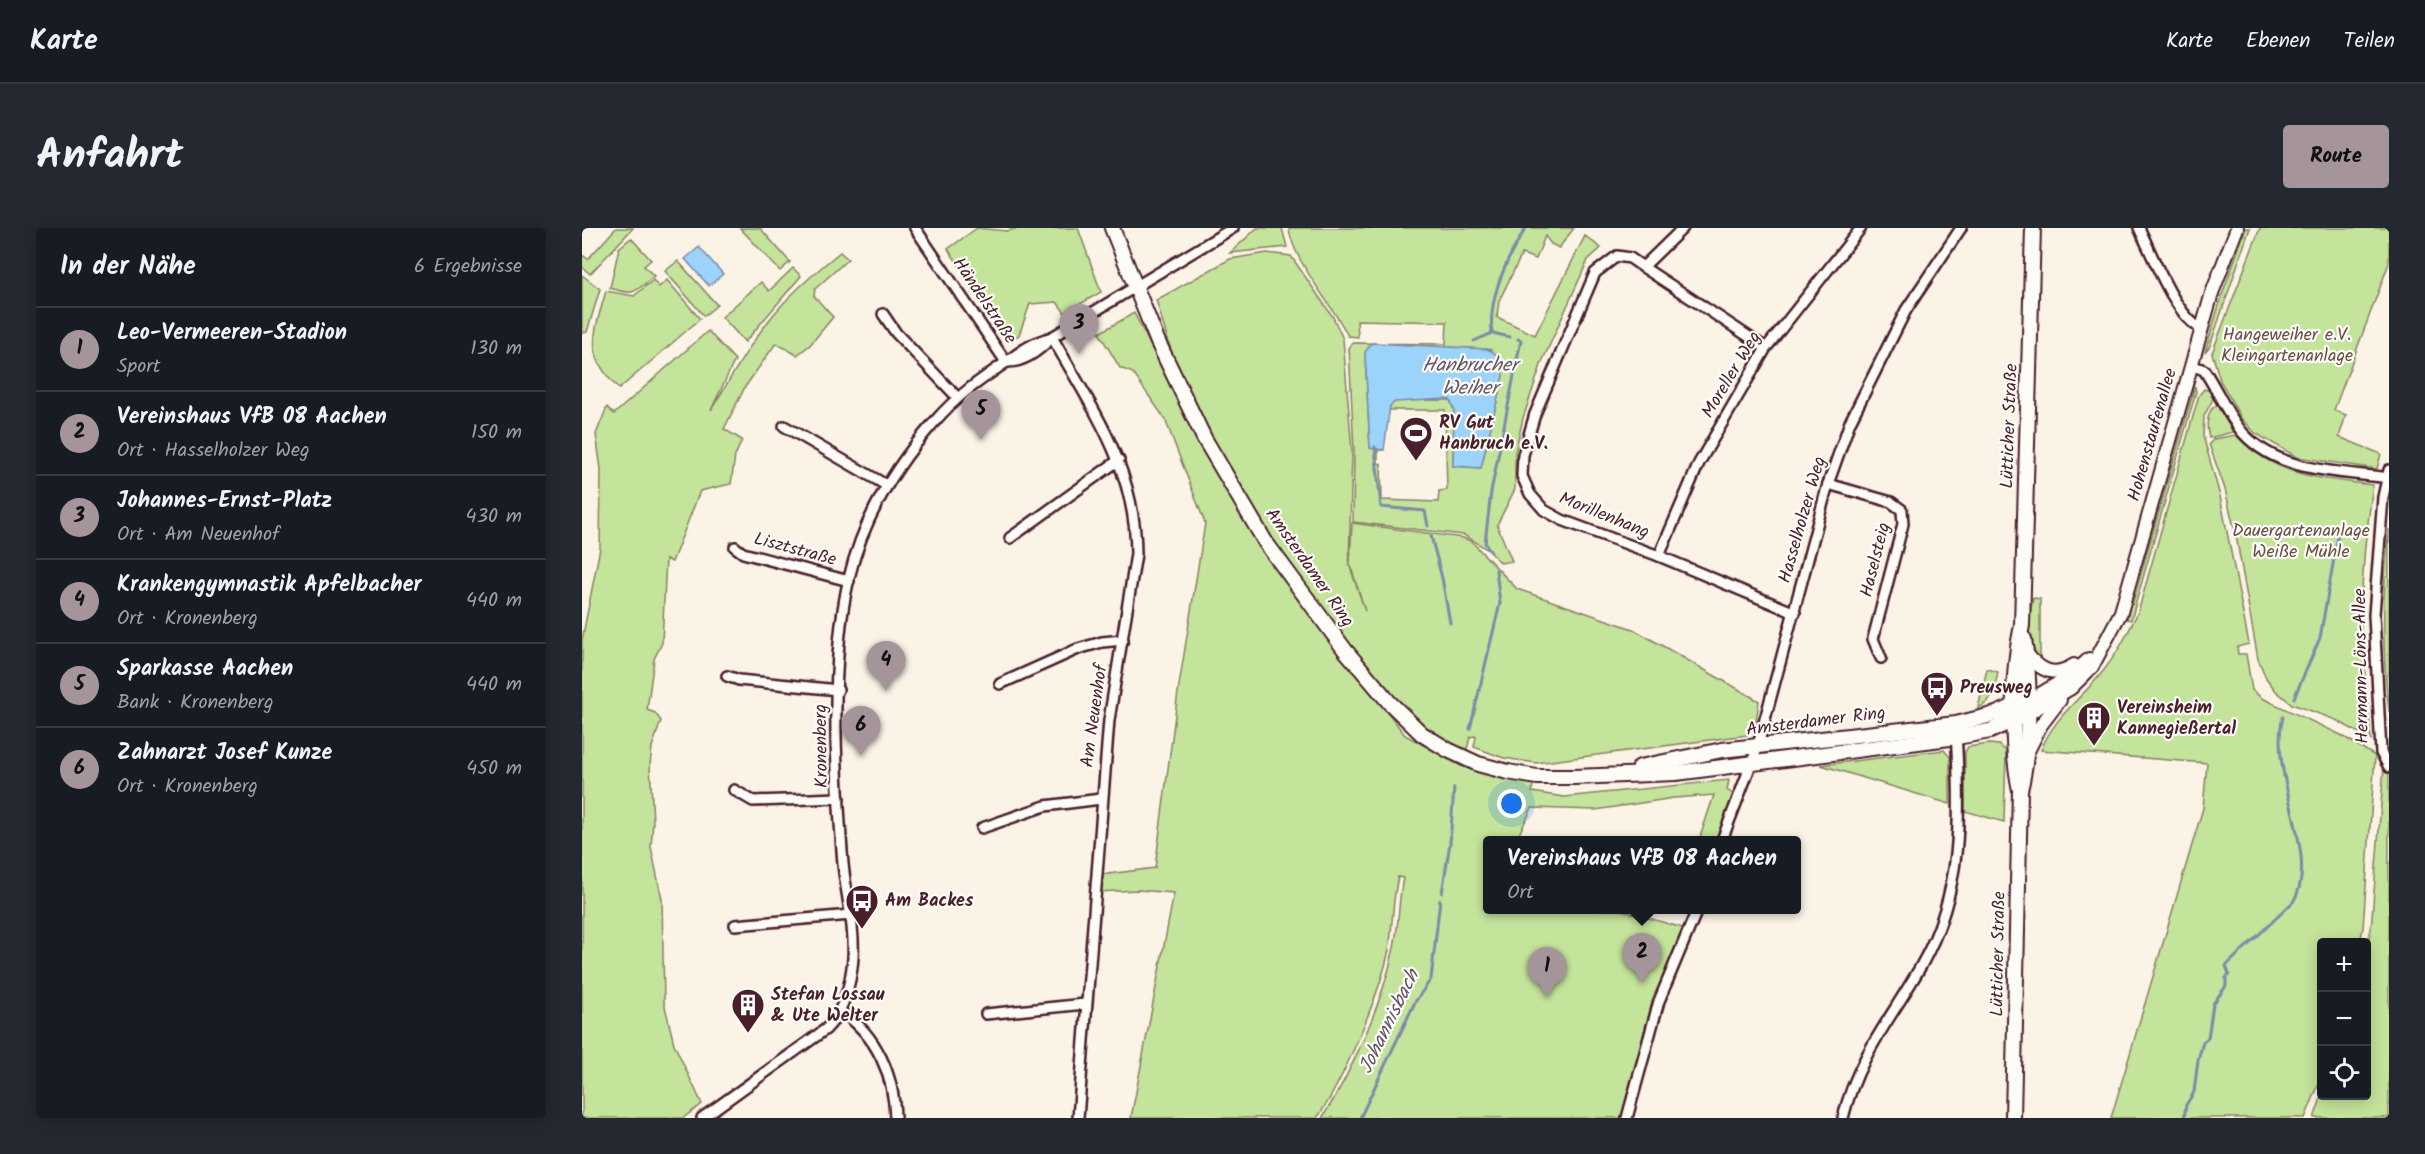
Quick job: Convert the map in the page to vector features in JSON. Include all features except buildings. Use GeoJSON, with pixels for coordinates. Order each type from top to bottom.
{"type":"FeatureCollection","features":[{"type":"Feature","properties":{"kind":"main road","name":"Amsterdamer Ring"},"geometry":{"type":"LineString","coordinates":[[1112,228],[1157,340],[1204,438],[1266,543],[1346,650],[1389,702],[1422,734],[1478,764],[1537,777],[1676,773],[1956,731],[2021,710]]}},
{"type":"Feature","properties":{"kind":"main road","name":"Lütticher Straße"},"geometry":{"type":"LineString","coordinates":[[2020,790],[2015,768],[2026,653],[2022,625],[2032,228]]}},
{"type":"Feature","properties":{"kind":"main road","name":"Hohenstaufenallee"},"geometry":{"type":"LineString","coordinates":[[2021,710],[2071,688],[2092,667],[2098,651],[2121,612],[2191,365],[2236,228]]}},
{"type":"Feature","properties":{"kind":"main road","name":"Lütticher Straße"},"geometry":{"type":"LineString","coordinates":[[2013,1118],[2020,790],[2026,754],[2018,645],[2022,625]]}},
{"type":"Feature","properties":{"kind":"main road","name":"Hohenstaufenallee"},"geometry":{"type":"LineString","coordinates":[[2021,710],[2070,676],[2098,651]]}},
{"type":"Feature","properties":{"kind":"main road"},"geometry":{"type":"LineString","coordinates":[[2026,653],[2042,669],[2055,673],[2062,672],[2098,651]]}},
{"type":"Feature","properties":{"kind":"main road"},"geometry":{"type":"LineString","coordinates":[[2026,754],[2047,714],[2071,688]]}},
{"type":"Feature","properties":{"kind":"main road","name":"Amsterdamer Ring"},"geometry":{"type":"LineString","coordinates":[[1607,775],[1722,750],[1956,731]]}},
{"type":"Feature","properties":{"kind":"street","name":"Händelstraße"},"geometry":{"type":"LineString","coordinates":[[915,228],[1006,362]]}},
{"type":"Feature","properties":{"kind":"street","name":"Kronenberg"},"geometry":{"type":"LineString","coordinates":[[702,1118],[813,1040],[840,1011],[853,960],[839,798],[838,690],[849,581],[863,534],[886,485],[915,444],[957,397],[1014,354],[1036,341],[1052,337],[1233,228]]}},
{"type":"Feature","properties":{"kind":"street"},"geometry":{"type":"LineString","coordinates":[[1683,228],[1643,267],[1766,348]]}},
{"type":"Feature","properties":{"kind":"street","name":"Moreller Weg"},"geometry":{"type":"LineString","coordinates":[[1659,556],[1699,464],[1766,348],[1861,228]]}},
{"type":"Feature","properties":{"kind":"street","name":"Hasselholzer Weg"},"geometry":{"type":"LineString","coordinates":[[1724,836],[1757,748],[1828,484],[1850,422],[1906,310],[1961,228]]}},
{"type":"Feature","properties":{"kind":"street"},"geometry":{"type":"LineString","coordinates":[[2139,228],[2182,312],[2192,325],[2202,329]]}},
{"type":"Feature","properties":{"kind":"street","name":"Morillenhang"},"geometry":{"type":"LineString","coordinates":[[1643,267],[1630,258],[1617,256],[1594,273],[1535,414],[1523,455],[1522,476],[1530,494],[1544,510],[1562,520],[1659,556],[1795,613]]}},
{"type":"Feature","properties":{"kind":"street"},"geometry":{"type":"LineString","coordinates":[[883,314],[903,341],[957,397]]}},
{"type":"Feature","properties":{"kind":"street","name":"Am Neuenhof"},"geometry":{"type":"LineString","coordinates":[[1052,337],[1119,460],[1132,503],[1136,528],[1136,554],[1109,720],[1101,799],[1078,1118]]}},
{"type":"Feature","properties":{"kind":"street"},"geometry":{"type":"LineString","coordinates":[[2191,365],[2204,369],[2242,432],[2273,455],[2297,466],[2388,475]]}},
{"type":"Feature","properties":{"kind":"street"},"geometry":{"type":"LineString","coordinates":[[784,426],[886,485]]}},
{"type":"Feature","properties":{"kind":"street"},"geometry":{"type":"LineString","coordinates":[[1010,538],[1119,460]]}},
{"type":"Feature","properties":{"kind":"street","name":"Hermann-Löns-Allee"},"geometry":{"type":"LineString","coordinates":[[2388,475],[2379,544],[2374,615],[2381,753],[2389,768]]}},
{"type":"Feature","properties":{"kind":"street","name":"Haselsteig"},"geometry":{"type":"LineString","coordinates":[[1828,484],[1891,502],[1902,510],[1903,524],[1873,639],[1881,658]]}},
{"type":"Feature","properties":{"kind":"street","name":"Lisztstraße"},"geometry":{"type":"LineString","coordinates":[[735,547],[743,553],[849,581]]}},
{"type":"Feature","properties":{"kind":"street"},"geometry":{"type":"LineString","coordinates":[[1000,684],[1078,649],[1102,642],[1123,640]]}},
{"type":"Feature","properties":{"kind":"street"},"geometry":{"type":"LineString","coordinates":[[727,676],[739,680],[838,690]]}},
{"type":"Feature","properties":{"kind":"street"},"geometry":{"type":"LineString","coordinates":[[1843,1118],[1848,1098],[1874,1038],[1923,964],[1947,911],[1958,853],[1956,731]]}},
{"type":"Feature","properties":{"kind":"street"},"geometry":{"type":"LineString","coordinates":[[734,790],[753,801],[839,798]]}},
{"type":"Feature","properties":{"kind":"street"},"geometry":{"type":"LineString","coordinates":[[982,828],[1045,806],[1101,799]]}},
{"type":"Feature","properties":{"kind":"street"},"geometry":{"type":"LineString","coordinates":[[1627,1118],[1659,1001],[1695,914]]}},
{"type":"Feature","properties":{"kind":"street"},"geometry":{"type":"LineString","coordinates":[[735,925],[850,915]]}},
{"type":"Feature","properties":{"kind":"street"},"geometry":{"type":"LineString","coordinates":[[986,1014],[1085,1004]]}},
{"type":"Feature","properties":{"kind":"street"},"geometry":{"type":"LineString","coordinates":[[840,1011],[857,1021],[885,1064],[893,1096],[895,1118]]}},
{"type":"Feature","properties":{"kind":"green space"},"geometry":{"type":"Polygon","coordinates":[[[616,228],[633,228],[590,274],[582,267],[582,255],[588,259],[616,228]]]}},
{"type":"Feature","properties":{"kind":"green space"},"geometry":{"type":"Polygon","coordinates":[[[740,228],[760,228],[790,262],[780,271],[740,228]]]}},
{"type":"Feature","properties":{"kind":"green space"},"geometry":{"type":"Polygon","coordinates":[[[977,228],[1007,231],[1020,228],[1078,228],[1101,292],[1065,313],[1057,302],[1030,304],[1019,335],[1010,340],[948,249],[977,228]]]}},
{"type":"Feature","properties":{"kind":"green space"},"geometry":{"type":"Polygon","coordinates":[[[1257,228],[1282,228],[1287,247],[1230,253],[1257,228]]]}},
{"type":"Feature","properties":{"kind":"green space"},"geometry":{"type":"Polygon","coordinates":[[[1289,228],[1574,228],[1559,248],[1551,244],[1545,236],[1536,259],[1522,254],[1499,301],[1497,317],[1535,335],[1585,236],[1601,248],[1588,260],[1542,362],[1523,418],[1515,453],[1515,489],[1497,525],[1512,561],[1501,563],[1487,549],[1464,535],[1353,522],[1354,451],[1349,348],[1353,343],[1372,343],[1365,353],[1370,448],[1384,450],[1378,450],[1378,463],[1381,464],[1382,500],[1438,502],[1439,491],[1447,490],[1445,410],[1389,410],[1390,406],[1397,400],[1450,400],[1454,410],[1453,466],[1481,468],[1503,376],[1491,350],[1377,343],[1446,344],[1447,322],[1357,320],[1358,337],[1348,336],[1305,268],[1292,241],[1289,228]]]}},
{"type":"Feature","properties":{"kind":"green space"},"geometry":{"type":"Polygon","coordinates":[[[2246,228],[2250,228],[2210,346],[2205,352],[2222,295],[2246,228]]]}},
{"type":"Feature","properties":{"kind":"green space","name":"Hangeweiher e.V. Kleingartenanlage"},"geometry":{"type":"Polygon","coordinates":[[[2260,228],[2389,228],[2389,263],[2334,410],[2346,415],[2339,437],[2381,454],[2377,469],[2297,457],[2255,433],[2241,418],[2220,380],[2212,353],[2260,228]]]}},
{"type":"Feature","properties":{"kind":"green space"},"geometry":{"type":"Polygon","coordinates":[[[631,238],[651,260],[644,266],[654,276],[638,289],[625,292],[610,288],[619,248],[631,238]]]}},
{"type":"Feature","properties":{"kind":"green space"},"geometry":{"type":"Polygon","coordinates":[[[840,252],[848,259],[815,289],[814,296],[833,317],[810,345],[797,355],[776,343],[745,387],[724,429],[742,440],[735,456],[731,484],[700,491],[672,562],[666,559],[662,643],[654,659],[647,710],[655,713],[661,721],[652,747],[650,765],[653,821],[651,847],[662,899],[664,1002],[674,1044],[702,1104],[683,1118],[582,1118],[582,640],[600,548],[601,469],[596,434],[607,407],[614,414],[708,331],[735,360],[711,410],[761,330],[802,285],[840,252]]]}},
{"type":"Feature","properties":{"kind":"green space"},"geometry":{"type":"Polygon","coordinates":[[[1267,253],[1291,256],[1333,317],[1343,339],[1352,451],[1349,564],[1365,611],[1350,564],[1352,523],[1463,538],[1471,541],[1517,589],[1633,629],[1759,701],[1756,722],[1747,735],[1536,763],[1504,758],[1474,747],[1476,736],[1470,737],[1466,753],[1423,724],[1388,691],[1356,653],[1304,583],[1243,494],[1208,431],[1177,366],[1156,300],[1230,259],[1267,253]]]}},
{"type":"Feature","properties":{"kind":"green space"},"geometry":{"type":"Polygon","coordinates":[[[678,261],[717,305],[704,316],[665,271],[678,261]]]}},
{"type":"Feature","properties":{"kind":"green space"},"geometry":{"type":"Polygon","coordinates":[[[793,268],[801,276],[745,342],[722,317],[761,282],[769,291],[793,268]]]}},
{"type":"Feature","properties":{"kind":"green space"},"geometry":{"type":"Polygon","coordinates":[[[582,275],[600,289],[587,332],[582,333],[582,275]]]}},
{"type":"Feature","properties":{"kind":"green space"},"geometry":{"type":"Polygon","coordinates":[[[653,280],[659,287],[667,280],[700,319],[619,389],[600,365],[594,343],[606,291],[634,296],[653,280]]]}},
{"type":"Feature","properties":{"kind":"green space"},"geometry":{"type":"Polygon","coordinates":[[[1134,313],[1197,437],[1353,667],[1405,735],[1461,766],[1491,776],[1533,783],[1532,792],[1564,797],[1729,780],[1727,790],[1733,794],[1732,799],[1718,836],[1700,836],[1714,795],[1674,798],[1595,810],[1532,808],[1518,836],[1483,836],[1483,914],[1635,914],[1683,928],[1646,1024],[1623,1118],[1322,1118],[1344,1081],[1364,1038],[1388,972],[1396,934],[1403,878],[1398,877],[1389,949],[1378,988],[1349,1061],[1317,1118],[1131,1118],[1174,893],[1138,890],[1097,892],[1100,875],[1155,868],[1178,692],[1205,523],[1165,419],[1133,373],[1120,368],[1099,333],[1134,313]]]}},
{"type":"Feature","properties":{"kind":"green space"},"geometry":{"type":"Polygon","coordinates":[[[2195,386],[2196,392],[2131,620],[2127,619],[2130,604],[2132,605],[2195,386]]]}},
{"type":"Feature","properties":{"kind":"green space"},"geometry":{"type":"Polygon","coordinates":[[[2204,389],[2210,391],[2213,399],[2204,416],[2203,436],[2220,496],[2249,644],[2237,647],[2238,654],[2246,654],[2252,690],[2262,698],[2341,735],[2375,756],[2361,938],[2317,938],[2317,1089],[2305,1118],[2111,1118],[2203,808],[2207,763],[2041,750],[2057,723],[2100,676],[2113,658],[2139,609],[2199,395],[2204,389]]]}},
{"type":"Feature","properties":{"kind":"green space"},"geometry":{"type":"Polygon","coordinates":[[[2217,405],[2233,432],[2209,438],[2207,424],[2209,415],[2213,407],[2217,405]]]}},
{"type":"Feature","properties":{"kind":"green space","name":"Dauergartenanlage Weiße Mühle"},"geometry":{"type":"Polygon","coordinates":[[[2236,435],[2267,460],[2299,473],[2373,485],[2365,545],[2360,618],[2371,740],[2336,720],[2292,704],[2276,691],[2266,678],[2258,659],[2237,541],[2225,489],[2209,444],[2214,439],[2236,435]]]}},
{"type":"Feature","properties":{"kind":"green space"},"geometry":{"type":"Polygon","coordinates":[[[2389,529],[2389,712],[2384,621],[2389,529]]]}},
{"type":"Feature","properties":{"kind":"green space"},"geometry":{"type":"Polygon","coordinates":[[[2033,598],[2040,599],[2040,663],[2029,638],[2033,598]]]}},
{"type":"Feature","properties":{"kind":"green space"},"geometry":{"type":"Polygon","coordinates":[[[1987,669],[1998,672],[1996,683],[1991,698],[1978,708],[1987,669]]]}},
{"type":"Feature","properties":{"kind":"green space"},"geometry":{"type":"Polygon","coordinates":[[[1999,745],[2006,751],[2004,822],[1965,811],[1965,752],[1968,747],[1999,745]]]}},
{"type":"Feature","properties":{"kind":"green space"},"geometry":{"type":"Polygon","coordinates":[[[1944,750],[1950,757],[1950,804],[1821,765],[1944,750]]]}},
{"type":"Feature","properties":{"kind":"green space"},"geometry":{"type":"Polygon","coordinates":[[[2384,767],[2389,772],[2389,1118],[2314,1118],[2321,1100],[2371,1100],[2371,938],[2369,938],[2384,767]]]}},
{"type":"Feature","properties":{"kind":"water"},"geometry":{"type":"Polygon","coordinates":[[[699,247],[723,274],[709,286],[685,259],[699,247]]]}},
{"type":"Feature","properties":{"kind":"water","name":"Hanbrucher Weiher"},"geometry":{"type":"Polygon","coordinates":[[[1372,343],[1486,349],[1497,356],[1501,362],[1503,376],[1481,468],[1453,466],[1454,410],[1450,400],[1446,399],[1395,402],[1390,406],[1384,450],[1370,448],[1365,352],[1372,343]]]}},
{"type":"Feature","properties":{"kind":"waterway","name":"Johannisbach"},"geometry":{"type":"LineString","coordinates":[[1510,337],[1492,333],[1493,305],[1500,278],[1526,228]]}},
{"type":"Feature","properties":{"kind":"waterway"},"geometry":{"type":"LineString","coordinates":[[1474,341],[1492,333]]}},
{"type":"Feature","properties":{"kind":"waterway","name":"Johannisbach"},"geometry":{"type":"LineString","coordinates":[[1491,552],[1485,543],[1491,492],[1521,340],[1518,339]]}},
{"type":"Feature","properties":{"kind":"waterway"},"geometry":{"type":"LineString","coordinates":[[1375,447],[1381,507],[1425,511],[1428,526]]}},
{"type":"Feature","properties":{"kind":"waterway"},"geometry":{"type":"LineString","coordinates":[[2294,698],[2320,638],[2339,530],[2358,529]]}},
{"type":"Feature","properties":{"kind":"waterway"},"geometry":{"type":"LineString","coordinates":[[1431,536],[1450,623]]}},
{"type":"Feature","properties":{"kind":"waterway","name":"Johannisbach"},"geometry":{"type":"LineString","coordinates":[[1470,729],[1500,603],[1496,570]]}},
{"type":"Feature","properties":{"kind":"waterway"},"geometry":{"type":"LineString","coordinates":[[2184,1118],[2186,1105],[2194,1092],[2203,1042],[2208,1038],[2213,1004],[2226,986],[2226,978],[2229,974],[2226,966],[2293,902],[2300,883],[2301,862],[2298,839],[2282,764],[2280,739],[2283,717]]}},
{"type":"Feature","properties":{"kind":"waterway","name":"Johannisbach"},"geometry":{"type":"LineString","coordinates":[[1442,893],[1450,843],[1454,788]]}},
{"type":"Feature","properties":{"kind":"waterway","name":"Johannisbach"},"geometry":{"type":"LineString","coordinates":[[1360,1118],[1415,1002],[1431,979],[1440,900]]}},
{"type":"Feature","properties":{"kind":"place","name":"Johannes-Ernst-Platz"},"geometry":{"type":"Point","coordinates":[1079,354]}},
{"type":"Feature","properties":{"kind":"place","name":"Sparkasse Aachen"},"geometry":{"type":"Point","coordinates":[981,440]}},
{"type":"Feature","properties":{"kind":"place","name":"RV Gut Hanbruch e.V."},"geometry":{"type":"Point","coordinates":[1416,462]}},
{"type":"Feature","properties":{"kind":"place","name":"Krankengymnastik Apfelbacher"},"geometry":{"type":"Point","coordinates":[886,691]}},
{"type":"Feature","properties":{"kind":"place","name":"Preusweg"},"geometry":{"type":"Point","coordinates":[1937,717]}},
{"type":"Feature","properties":{"kind":"place","name":"Vereinsheim Kannegießertal"},"geometry":{"type":"Point","coordinates":[2094,747]}},
{"type":"Feature","properties":{"kind":"place","name":"Zahnarzt Josef Kunze"},"geometry":{"type":"Point","coordinates":[861,756]}},
{"type":"Feature","properties":{"kind":"place","name":"Am Backes"},"geometry":{"type":"Point","coordinates":[862,930]}},
{"type":"Feature","properties":{"kind":"place","name":"Vereinshaus VfB 08 Aachen"},"geometry":{"type":"Point","coordinates":[1642,983]}},
{"type":"Feature","properties":{"kind":"place","name":"Leo-Vermeeren-Stadion"},"geometry":{"type":"Point","coordinates":[1547,997]}},
{"type":"Feature","properties":{"kind":"place","name":"Stefan Lossau & Ute Welter"},"geometry":{"type":"Point","coordinates":[748,1034]}}]}
